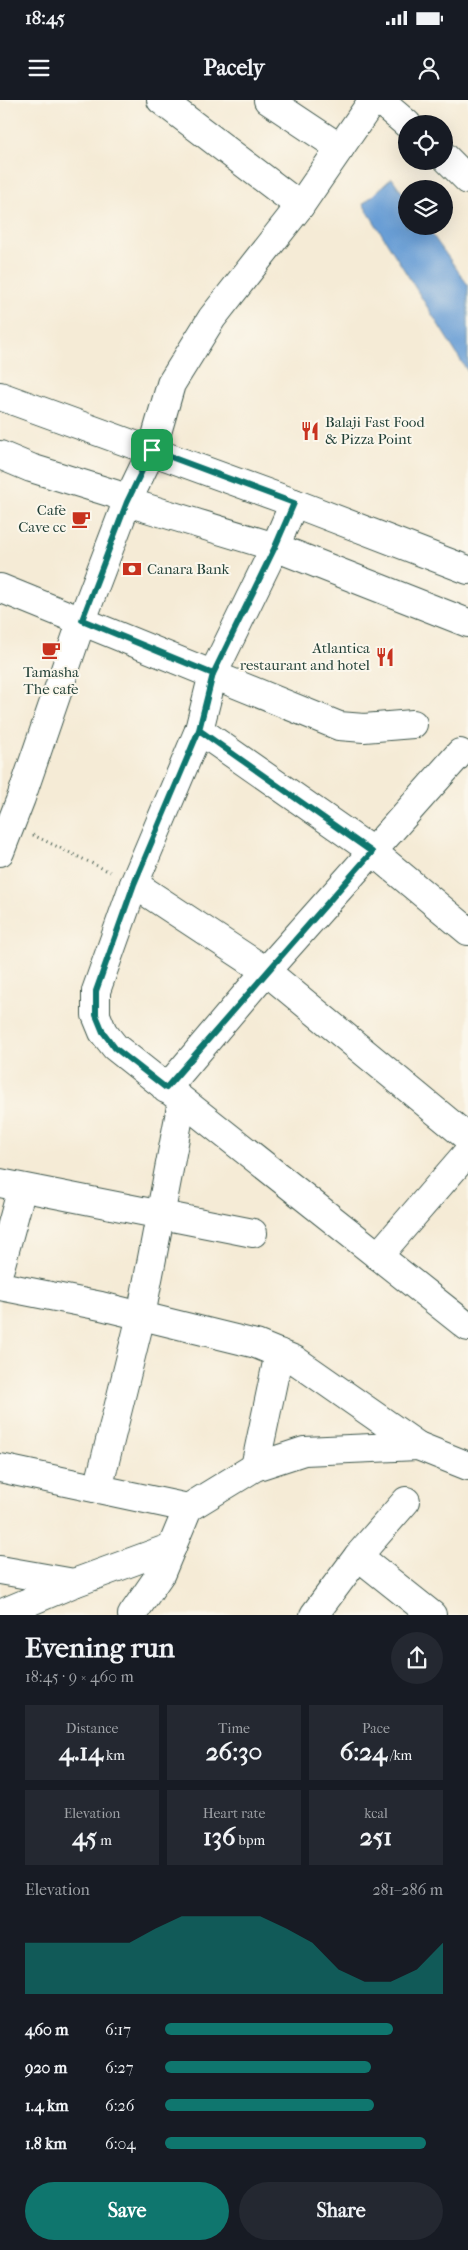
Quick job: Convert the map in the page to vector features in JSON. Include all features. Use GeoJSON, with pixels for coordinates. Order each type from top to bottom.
{"type":"FeatureCollection","features":[{"type":"Feature","properties":{"kind":"street"},"geometry":{"type":"LineString","coordinates":[[161,100],[304,199]]}},
{"type":"Feature","properties":{"kind":"street"},"geometry":{"type":"LineString","coordinates":[[268,100],[336,153]]}},
{"type":"Feature","properties":{"kind":"street"},"geometry":{"type":"LineString","coordinates":[[0,852],[10,824],[10,794],[82,620],[127,502],[152,450],[171,384],[212,318],[304,199],[373,100]]}},
{"type":"Feature","properties":{"kind":"street"},"geometry":{"type":"LineString","coordinates":[[379,100],[398,117]]}},
{"type":"Feature","properties":{"kind":"street"},"geometry":{"type":"LineString","coordinates":[[453,165],[468,180]]}},
{"type":"Feature","properties":{"kind":"street"},"geometry":{"type":"LineString","coordinates":[[0,396],[152,450],[468,570]]}},
{"type":"Feature","properties":{"kind":"street"},"geometry":{"type":"LineString","coordinates":[[0,456],[31,468],[115,494],[127,502],[275,547],[468,623]]}},
{"type":"Feature","properties":{"kind":"street"},"geometry":{"type":"LineString","coordinates":[[294,503],[275,547],[213,674],[199,730],[134,884],[96,991],[96,1015],[103,1032],[115,1048],[468,1327]]}},
{"type":"Feature","properties":{"kind":"street"},"geometry":{"type":"LineString","coordinates":[[0,588],[339,726],[364,728],[414,724]]}},
{"type":"Feature","properties":{"kind":"street"},"geometry":{"type":"LineString","coordinates":[[199,730],[372,852],[468,931]]}},
{"type":"Feature","properties":{"kind":"street"},"geometry":{"type":"LineString","coordinates":[[98,1489],[141,1316],[162,1215],[174,1095],[266,971],[460,753]]}},
{"type":"Feature","properties":{"kind":"street"},"geometry":{"type":"LineString","coordinates":[[134,884],[266,971],[468,1138]]}},
{"type":"Feature","properties":{"kind":"street"},"geometry":{"type":"LineString","coordinates":[[378,1256],[468,1152]]}},
{"type":"Feature","properties":{"kind":"street"},"geometry":{"type":"LineString","coordinates":[[0,1268],[11,1186],[253,1233]]}},
{"type":"Feature","properties":{"kind":"street"},"geometry":{"type":"LineString","coordinates":[[0,1286],[101,1306],[256,1344],[295,1360],[418,1446],[468,1466]]}},
{"type":"Feature","properties":{"kind":"street"},"geometry":{"type":"LineString","coordinates":[[255,1468],[279,1353]]}},
{"type":"Feature","properties":{"kind":"street"},"geometry":{"type":"LineString","coordinates":[[132,1615],[161,1573],[188,1508],[255,1468],[304,1451],[418,1446]]}},
{"type":"Feature","properties":{"kind":"street"},"geometry":{"type":"LineString","coordinates":[[0,1468],[188,1508]]}},
{"type":"Feature","properties":{"kind":"street"},"geometry":{"type":"LineString","coordinates":[[314,1615],[358,1556],[406,1502]]}},
{"type":"Feature","properties":{"kind":"street"},"geometry":{"type":"LineString","coordinates":[[0,1614],[74,1583],[172,1547]]}},
{"type":"Feature","properties":{"kind":"street"},"geometry":{"type":"LineString","coordinates":[[358,1556],[432,1615]]}},
{"type":"Feature","properties":{"kind":"street"},"geometry":{"type":"LineString","coordinates":[[0,1570],[74,1583]]}},
{"type":"Feature","properties":{"kind":"path"},"geometry":{"type":"LineString","coordinates":[[10,824],[134,884]]}},
{"type":"Feature","properties":{"kind":"water"},"geometry":{"type":"Polygon","coordinates":[[[392,178],[398,187],[398,235],[432,235],[468,285],[468,372],[363,204],[392,178]]]}},
{"type":"Feature","properties":{"kind":"place","name":"Balaji Fast Food & Pizza Point"},"geometry":{"type":"Point","coordinates":[310,431]}},
{"type":"Feature","properties":{"kind":"place","name":"Cafe Cave cc"},"geometry":{"type":"Point","coordinates":[81,519]}},
{"type":"Feature","properties":{"kind":"place","name":"Canara Bank"},"geometry":{"type":"Point","coordinates":[132,569]}},
{"type":"Feature","properties":{"kind":"place","name":"Tamasha The cafe"},"geometry":{"type":"Point","coordinates":[51,650]}},
{"type":"Feature","properties":{"kind":"place","name":"Atlantica restaurant and hotel"},"geometry":{"type":"Point","coordinates":[385,657]}},
{"type":"Feature","properties":{"kind":"route"},"geometry":{"type":"LineString","coordinates":[[152,450],[127,502],[82,620],[213,674],[199,730],[134,884],[96,991],[96,1015],[103,1032],[115,1048],[166,1088],[266,971],[372,852],[199,730],[213,674],[275,547],[294,503],[152,450]]}}]}
